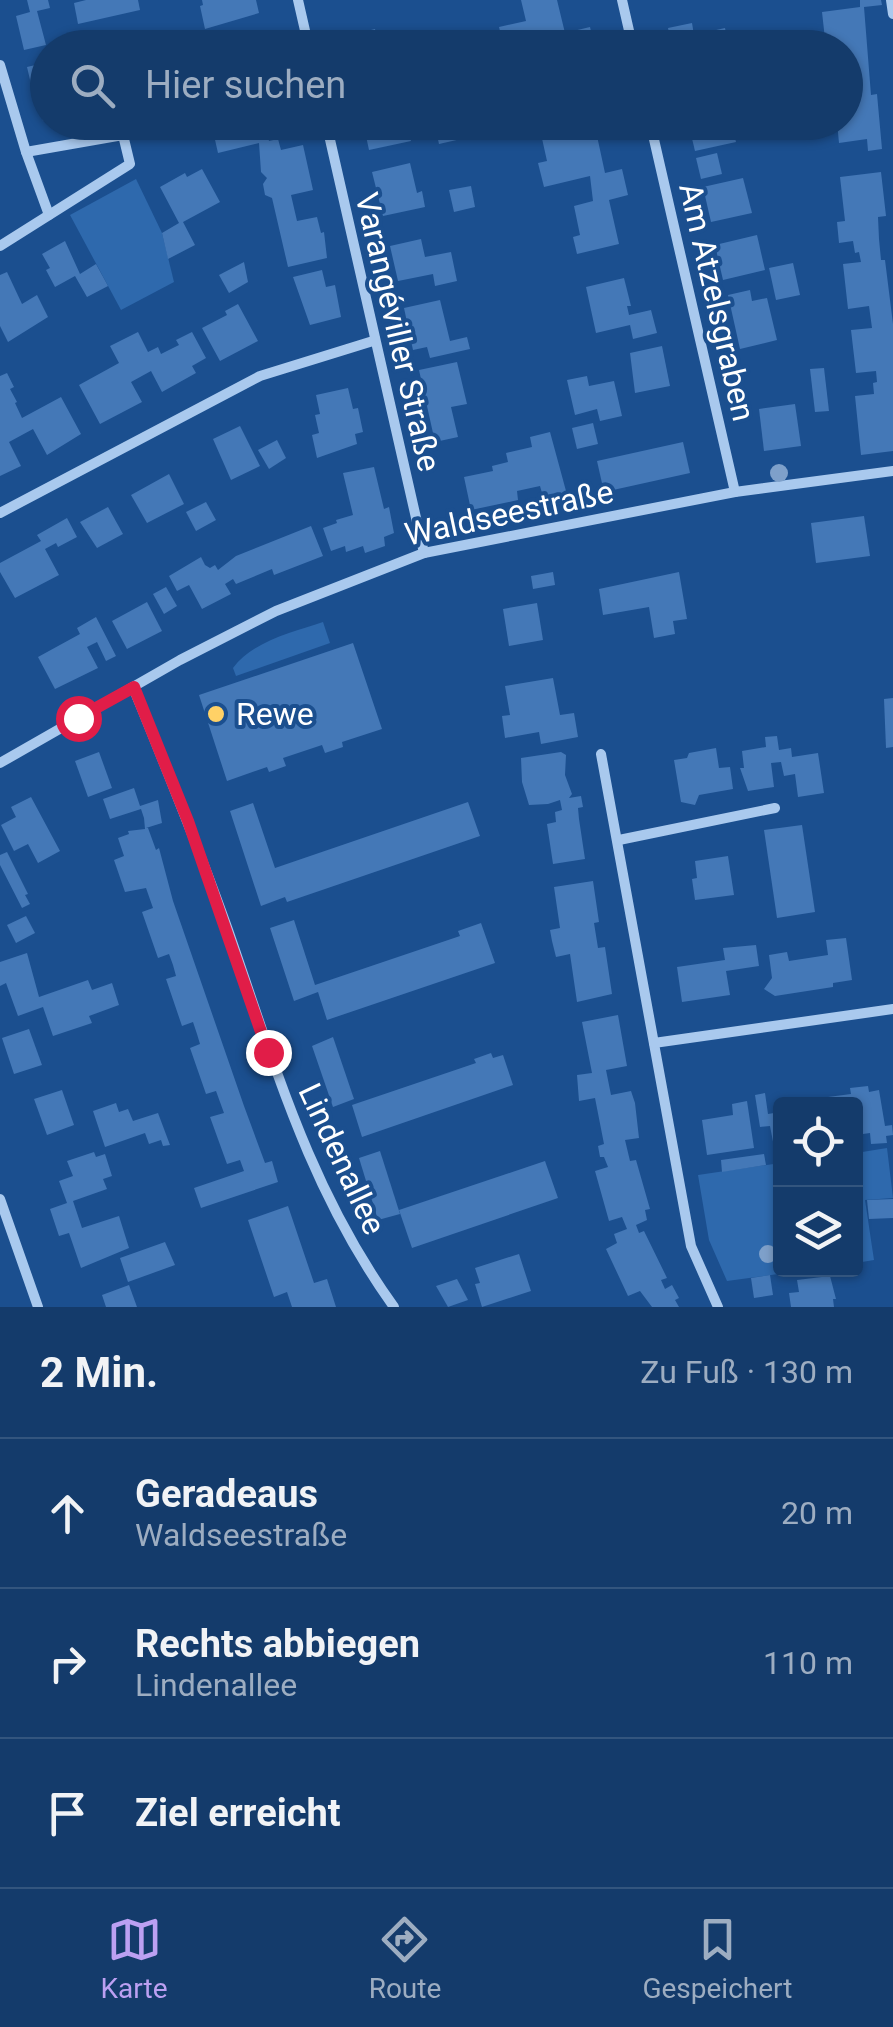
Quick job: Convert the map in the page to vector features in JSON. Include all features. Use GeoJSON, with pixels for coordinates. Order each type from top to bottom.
{"type":"FeatureCollection","features":[{"type":"Feature","properties":{"kind":"street"},"geometry":{"type":"LineString","coordinates":[[298,0],[305,30]]}},
{"type":"Feature","properties":{"kind":"street"},"geometry":{"type":"LineString","coordinates":[[622,0],[629,30]]}},
{"type":"Feature","properties":{"kind":"street"},"geometry":{"type":"LineString","coordinates":[[891,0],[893,14]]}},
{"type":"Feature","properties":{"kind":"street"},"geometry":{"type":"LineString","coordinates":[[0,65],[50,215]]}},
{"type":"Feature","properties":{"kind":"street"},"geometry":{"type":"LineString","coordinates":[[26,152],[94,140]]}},
{"type":"Feature","properties":{"kind":"street"},"geometry":{"type":"LineString","coordinates":[[0,246],[130,164],[123,140]]}},
{"type":"Feature","properties":{"kind":"street","name":"Varangéviller Straße"},"geometry":{"type":"LineString","coordinates":[[330,140],[424,553]]}},
{"type":"Feature","properties":{"kind":"street","name":"Am Atzelsgraben"},"geometry":{"type":"LineString","coordinates":[[654,140],[735,492]]}},
{"type":"Feature","properties":{"kind":"street"},"geometry":{"type":"LineString","coordinates":[[0,513],[260,376],[373,341]]}},
{"type":"Feature","properties":{"kind":"street","name":"Waldseestraße"},"geometry":{"type":"LineString","coordinates":[[0,762],[180,660],[276,611],[424,553],[735,492],[893,471]]}},
{"type":"Feature","properties":{"kind":"street","name":"Lindenallee"},"geometry":{"type":"LineString","coordinates":[[134,687],[188,821],[312,1167],[345,1234],[394,1307]]}},
{"type":"Feature","properties":{"kind":"street"},"geometry":{"type":"LineString","coordinates":[[601,754],[620,840],[691,1246],[718,1307]]}},
{"type":"Feature","properties":{"kind":"street"},"geometry":{"type":"LineString","coordinates":[[620,840],[775,808]]}},
{"type":"Feature","properties":{"kind":"street"},"geometry":{"type":"LineString","coordinates":[[654,1044],[893,1010]]}},
{"type":"Feature","properties":{"kind":"street"},"geometry":{"type":"LineString","coordinates":[[0,1199],[3,1219],[38,1307]]}},
{"type":"Feature","properties":{"kind":"shaded area"},"geometry":{"type":"Polygon","coordinates":[[[136,179],[162,233],[174,282],[121,310],[70,215],[136,179]]]}},
{"type":"Feature","properties":{"kind":"shaded area"},"geometry":{"type":"Polygon","coordinates":[[[323,622],[330,643],[236,676],[233,668],[251,651],[323,622]]]}},
{"type":"Feature","properties":{"kind":"shaded area"},"geometry":{"type":"Polygon","coordinates":[[[887,1148],[893,1198],[865,1200],[874,1260],[863,1262],[863,1187],[863,1152],[887,1148]]]}},
{"type":"Feature","properties":{"kind":"shaded area"},"geometry":{"type":"Polygon","coordinates":[[[773,1164],[773,1275],[727,1281],[709,1240],[698,1175],[773,1164]]]}},
{"type":"Feature","properties":{"kind":"building"},"geometry":{"type":"Polygon","coordinates":[[[27,0],[48,0],[50,8],[37,11],[42,30],[30,30],[30,49],[24,50],[16,16],[30,12],[27,0]]]}},
{"type":"Feature","properties":{"kind":"building"},"geometry":{"type":"Polygon","coordinates":[[[138,0],[140,10],[78,24],[74,3],[138,0]]]}},
{"type":"Feature","properties":{"kind":"building"},"geometry":{"type":"Polygon","coordinates":[[[202,0],[256,0],[259,13],[205,29],[202,0]]]}},
{"type":"Feature","properties":{"kind":"building"},"geometry":{"type":"Polygon","coordinates":[[[521,0],[557,0],[564,30],[500,30],[499,27],[526,21],[521,0]]]}},
{"type":"Feature","properties":{"kind":"building"},"geometry":{"type":"Polygon","coordinates":[[[860,0],[881,0],[882,5],[864,7],[871,95],[877,94],[882,149],[868,151],[867,139],[863,140],[863,30],[824,30],[822,12],[860,7],[860,0]]]}},
{"type":"Feature","properties":{"kind":"building"},"geometry":{"type":"Polygon","coordinates":[[[692,23],[693,30],[668,30],[692,23]]]}},
{"type":"Feature","properties":{"kind":"building"},"geometry":{"type":"Polygon","coordinates":[[[215,140],[278,140],[281,150],[303,145],[313,190],[291,195],[297,221],[317,217],[321,233],[324,232],[327,258],[288,267],[272,198],[265,195],[263,184],[267,178],[261,172],[259,143],[218,153],[215,140]]]}},
{"type":"Feature","properties":{"kind":"building"},"geometry":{"type":"Polygon","coordinates":[[[367,140],[411,141],[369,150],[367,140]]]}},
{"type":"Feature","properties":{"kind":"building"},"geometry":{"type":"Polygon","coordinates":[[[542,140],[598,140],[605,173],[622,169],[628,195],[609,200],[619,244],[577,254],[573,237],[580,235],[574,206],[593,201],[590,176],[544,187],[538,163],[547,161],[542,140]]]}},
{"type":"Feature","properties":{"kind":"building"},"geometry":{"type":"Polygon","coordinates":[[[692,140],[736,142],[695,151],[692,140]]]}},
{"type":"Feature","properties":{"kind":"building"},"geometry":{"type":"Polygon","coordinates":[[[717,153],[722,174],[701,179],[696,158],[717,153]]]}},
{"type":"Feature","properties":{"kind":"building"},"geometry":{"type":"Polygon","coordinates":[[[410,163],[417,193],[422,191],[425,207],[383,216],[372,172],[410,163]]]}},
{"type":"Feature","properties":{"kind":"building"},"geometry":{"type":"Polygon","coordinates":[[[202,169],[220,202],[183,222],[195,245],[168,259],[162,233],[179,223],[160,187],[185,173],[187,177],[202,169]]]}},
{"type":"Feature","properties":{"kind":"building"},"geometry":{"type":"Polygon","coordinates":[[[881,172],[886,216],[878,217],[879,239],[893,324],[893,451],[861,455],[855,396],[874,394],[873,383],[877,382],[876,371],[856,373],[851,330],[872,328],[869,306],[848,309],[843,264],[861,262],[853,241],[839,243],[837,222],[845,221],[840,177],[881,172]]]}},
{"type":"Feature","properties":{"kind":"building"},"geometry":{"type":"Polygon","coordinates":[[[743,178],[752,213],[711,222],[703,187],[743,178]]]}},
{"type":"Feature","properties":{"kind":"building"},"geometry":{"type":"Polygon","coordinates":[[[471,186],[475,207],[454,212],[449,190],[471,186]]]}},
{"type":"Feature","properties":{"kind":"building"},"geometry":{"type":"Polygon","coordinates":[[[757,235],[765,270],[723,280],[715,245],[757,235]]]}},
{"type":"Feature","properties":{"kind":"building"},"geometry":{"type":"Polygon","coordinates":[[[421,239],[425,257],[451,252],[457,281],[435,286],[433,274],[398,281],[390,246],[421,239]]]}},
{"type":"Feature","properties":{"kind":"building"},"geometry":{"type":"Polygon","coordinates":[[[65,241],[80,274],[96,264],[108,286],[87,297],[75,276],[55,287],[42,254],[65,241]]]}},
{"type":"Feature","properties":{"kind":"building"},"geometry":{"type":"Polygon","coordinates":[[[244,262],[248,282],[229,293],[219,275],[244,262]]]}},
{"type":"Feature","properties":{"kind":"building"},"geometry":{"type":"Polygon","coordinates":[[[793,263],[800,295],[776,300],[769,268],[793,263]]]}},
{"type":"Feature","properties":{"kind":"building"},"geometry":{"type":"Polygon","coordinates":[[[322,270],[326,287],[335,285],[341,317],[310,325],[293,277],[322,270]]]}},
{"type":"Feature","properties":{"kind":"building"},"geometry":{"type":"Polygon","coordinates":[[[7,272],[22,304],[37,295],[48,317],[8,342],[0,326],[0,275],[7,272]]]}},
{"type":"Feature","properties":{"kind":"building"},"geometry":{"type":"Polygon","coordinates":[[[624,278],[631,306],[627,306],[629,315],[651,310],[657,333],[633,339],[630,325],[596,333],[586,287],[624,278]]]}},
{"type":"Feature","properties":{"kind":"building"},"geometry":{"type":"Polygon","coordinates":[[[750,290],[752,301],[767,298],[777,340],[740,349],[728,295],[750,290]]]}},
{"type":"Feature","properties":{"kind":"building"},"geometry":{"type":"Polygon","coordinates":[[[440,300],[450,341],[467,337],[470,349],[430,358],[427,347],[413,350],[404,308],[440,300]]]}},
{"type":"Feature","properties":{"kind":"building"},"geometry":{"type":"Polygon","coordinates":[[[238,304],[258,341],[220,361],[202,328],[227,315],[225,311],[238,304]]]}},
{"type":"Feature","properties":{"kind":"building"},"geometry":{"type":"Polygon","coordinates":[[[138,332],[148,352],[158,347],[161,354],[179,345],[176,340],[192,332],[206,358],[192,366],[196,373],[162,392],[151,371],[131,382],[142,402],[100,424],[79,385],[119,363],[110,346],[138,332]]]}},
{"type":"Feature","properties":{"kind":"building"},"geometry":{"type":"Polygon","coordinates":[[[662,346],[670,386],[635,393],[630,353],[662,346]]]}},
{"type":"Feature","properties":{"kind":"building"},"geometry":{"type":"Polygon","coordinates":[[[457,362],[467,404],[451,407],[458,437],[435,442],[419,370],[457,362]]]}},
{"type":"Feature","properties":{"kind":"building"},"geometry":{"type":"Polygon","coordinates":[[[824,368],[829,411],[815,412],[810,369],[824,368]]]}},
{"type":"Feature","properties":{"kind":"building"},"geometry":{"type":"Polygon","coordinates":[[[7,373],[22,418],[61,397],[81,434],[47,455],[33,429],[9,442],[21,466],[0,476],[0,376],[7,373]]]}},
{"type":"Feature","properties":{"kind":"building"},"geometry":{"type":"Polygon","coordinates":[[[587,376],[589,386],[614,381],[622,416],[600,421],[597,409],[575,415],[567,380],[587,376]]]}},
{"type":"Feature","properties":{"kind":"building"},"geometry":{"type":"Polygon","coordinates":[[[348,388],[353,409],[358,408],[363,432],[355,434],[357,444],[317,458],[312,435],[319,433],[316,395],[348,388]]]}},
{"type":"Feature","properties":{"kind":"building"},"geometry":{"type":"Polygon","coordinates":[[[795,404],[801,446],[764,451],[759,409],[795,404]]]}},
{"type":"Feature","properties":{"kind":"building"},"geometry":{"type":"Polygon","coordinates":[[[593,423],[598,444],[577,449],[572,428],[593,423]]]}},
{"type":"Feature","properties":{"kind":"building"},"geometry":{"type":"Polygon","coordinates":[[[240,426],[260,466],[231,480],[213,439],[240,426]]]}},
{"type":"Feature","properties":{"kind":"building"},"geometry":{"type":"Polygon","coordinates":[[[550,432],[569,502],[546,507],[540,486],[517,491],[518,500],[471,510],[464,477],[493,471],[492,466],[508,462],[506,453],[532,447],[530,437],[550,432]]]}},
{"type":"Feature","properties":{"kind":"building"},"geometry":{"type":"Polygon","coordinates":[[[277,440],[286,458],[269,469],[258,450],[277,440]]]}},
{"type":"Feature","properties":{"kind":"building"},"geometry":{"type":"Polygon","coordinates":[[[683,442],[690,473],[604,492],[597,461],[683,442]]]}},
{"type":"Feature","properties":{"kind":"building"},"geometry":{"type":"Polygon","coordinates":[[[374,467],[394,533],[384,537],[385,546],[365,553],[363,546],[346,552],[345,546],[331,551],[323,528],[353,515],[343,473],[374,467]]]}},
{"type":"Feature","properties":{"kind":"building"},"geometry":{"type":"Polygon","coordinates":[[[169,474],[184,504],[147,523],[131,495],[169,474]]]}},
{"type":"Feature","properties":{"kind":"building"},"geometry":{"type":"Polygon","coordinates":[[[206,502],[216,520],[196,531],[186,512],[206,502]]]}},
{"type":"Feature","properties":{"kind":"building"},"geometry":{"type":"Polygon","coordinates":[[[108,507],[123,534],[97,548],[80,522],[108,507]]]}},
{"type":"Feature","properties":{"kind":"building"},"geometry":{"type":"Polygon","coordinates":[[[864,516],[870,556],[816,563],[811,523],[864,516]]]}},
{"type":"Feature","properties":{"kind":"building"},"geometry":{"type":"Polygon","coordinates":[[[67,518],[77,537],[45,549],[59,575],[15,598],[0,572],[0,563],[41,541],[37,535],[67,518]]]}},
{"type":"Feature","properties":{"kind":"building"},"geometry":{"type":"Polygon","coordinates":[[[311,526],[323,556],[274,575],[272,569],[236,584],[233,579],[225,584],[231,594],[202,609],[189,585],[177,591],[169,576],[201,557],[205,565],[215,565],[218,570],[236,556],[311,526]]]}},
{"type":"Feature","properties":{"kind":"building"},"geometry":{"type":"Polygon","coordinates":[[[553,572],[555,585],[533,589],[531,576],[553,572]]]}},
{"type":"Feature","properties":{"kind":"building"},"geometry":{"type":"Polygon","coordinates":[[[679,572],[687,619],[673,621],[675,634],[654,638],[649,607],[603,615],[599,589],[679,572]]]}},
{"type":"Feature","properties":{"kind":"building"},"geometry":{"type":"Polygon","coordinates":[[[166,587],[177,606],[164,614],[153,594],[166,587]]]}},
{"type":"Feature","properties":{"kind":"building"},"geometry":{"type":"Polygon","coordinates":[[[147,602],[162,631],[127,649],[112,621],[147,602]]]}},
{"type":"Feature","properties":{"kind":"building"},"geometry":{"type":"Polygon","coordinates":[[[537,603],[543,640],[509,646],[503,609],[537,603]]]}},
{"type":"Feature","properties":{"kind":"building"},"geometry":{"type":"Polygon","coordinates":[[[96,617],[116,656],[106,661],[97,642],[87,647],[98,668],[55,689],[38,657],[80,634],[77,628],[96,617]]]}},
{"type":"Feature","properties":{"kind":"building"},"geometry":{"type":"Polygon","coordinates":[[[353,643],[382,729],[342,742],[343,747],[325,753],[322,745],[283,758],[286,766],[269,772],[267,767],[227,781],[199,695],[353,643]]]}},
{"type":"Feature","properties":{"kind":"building"},"geometry":{"type":"Polygon","coordinates":[[[553,678],[560,715],[574,713],[578,737],[541,744],[539,732],[505,738],[502,716],[510,715],[505,686],[553,678]]]}},
{"type":"Feature","properties":{"kind":"building"},"geometry":{"type":"Polygon","coordinates":[[[893,698],[893,747],[886,748],[884,699],[893,698]]]}},
{"type":"Feature","properties":{"kind":"building"},"geometry":{"type":"Polygon","coordinates":[[[777,736],[779,750],[791,748],[792,757],[818,753],[824,793],[798,797],[795,774],[784,776],[781,762],[771,763],[774,787],[748,791],[740,768],[744,768],[742,751],[766,747],[765,737],[777,736]]]}},
{"type":"Feature","properties":{"kind":"building"},"geometry":{"type":"Polygon","coordinates":[[[716,748],[719,768],[730,767],[733,789],[699,795],[695,805],[681,802],[674,760],[716,748]]]}},
{"type":"Feature","properties":{"kind":"building"},"geometry":{"type":"Polygon","coordinates":[[[99,752],[112,788],[88,797],[75,761],[99,752]]]}},
{"type":"Feature","properties":{"kind":"building"},"geometry":{"type":"Polygon","coordinates":[[[561,752],[566,755],[565,775],[572,794],[569,798],[581,796],[583,807],[578,808],[585,859],[553,864],[547,824],[556,822],[555,812],[562,810],[560,800],[529,805],[522,782],[521,758],[561,752]]]}},
{"type":"Feature","properties":{"kind":"building"},"geometry":{"type":"Polygon","coordinates":[[[134,788],[140,806],[158,800],[162,823],[146,828],[156,850],[159,848],[173,901],[265,1163],[272,1161],[278,1182],[201,1208],[194,1188],[244,1171],[240,1160],[227,1164],[210,1117],[224,1113],[216,1091],[206,1094],[190,1048],[200,1044],[193,1022],[182,1026],[166,979],[176,976],[173,965],[169,954],[158,958],[142,912],[153,908],[146,888],[125,892],[114,860],[124,856],[118,838],[129,834],[128,831],[145,829],[144,818],[141,809],[110,819],[103,799],[134,788]]]}},
{"type":"Feature","properties":{"kind":"building"},"geometry":{"type":"Polygon","coordinates":[[[31,797],[60,851],[38,863],[28,844],[14,851],[1,825],[16,817],[11,807],[31,797]]]}},
{"type":"Feature","properties":{"kind":"building"},"geometry":{"type":"Polygon","coordinates":[[[468,802],[480,836],[287,902],[285,897],[261,906],[230,811],[253,803],[275,868],[468,802]]]}},
{"type":"Feature","properties":{"kind":"building"},"geometry":{"type":"Polygon","coordinates":[[[802,825],[815,912],[777,918],[764,830],[802,825]]]}},
{"type":"Feature","properties":{"kind":"building"},"geometry":{"type":"Polygon","coordinates":[[[7,852],[28,894],[25,895],[30,904],[22,908],[0,865],[0,855],[7,852]]]}},
{"type":"Feature","properties":{"kind":"building"},"geometry":{"type":"Polygon","coordinates":[[[728,856],[734,895],[695,900],[695,861],[728,856]]]}},
{"type":"Feature","properties":{"kind":"building"},"geometry":{"type":"Polygon","coordinates":[[[593,881],[598,948],[605,947],[612,994],[577,1002],[570,954],[556,957],[552,941],[550,930],[560,928],[554,887],[593,881]]]}},
{"type":"Feature","properties":{"kind":"building"},"geometry":{"type":"Polygon","coordinates":[[[26,916],[35,933],[16,943],[7,925],[26,916]]]}},
{"type":"Feature","properties":{"kind":"building"},"geometry":{"type":"Polygon","coordinates":[[[294,920],[315,985],[460,936],[458,931],[481,923],[495,963],[327,1020],[318,992],[294,1001],[270,928],[294,920]]]}},
{"type":"Feature","properties":{"kind":"building"},"geometry":{"type":"Polygon","coordinates":[[[846,938],[852,980],[775,996],[764,989],[772,978],[769,955],[787,952],[789,961],[828,955],[826,940],[846,938]]]}},
{"type":"Feature","properties":{"kind":"building"},"geometry":{"type":"Polygon","coordinates":[[[756,945],[759,966],[726,971],[730,995],[682,1002],[677,967],[725,960],[723,948],[756,945]]]}},
{"type":"Feature","properties":{"kind":"building"},"geometry":{"type":"Polygon","coordinates":[[[27,953],[39,997],[88,980],[92,990],[112,983],[119,1005],[89,1016],[92,1023],[53,1036],[43,1007],[18,1016],[6,983],[0,986],[0,962],[27,953]]]}},
{"type":"Feature","properties":{"kind":"building"},"geometry":{"type":"Polygon","coordinates":[[[618,1015],[627,1066],[606,1070],[611,1095],[631,1091],[635,1103],[639,1138],[625,1140],[630,1161],[636,1160],[650,1209],[645,1210],[647,1220],[636,1225],[639,1233],[644,1231],[667,1278],[661,1280],[665,1289],[672,1285],[679,1307],[652,1307],[640,1291],[628,1296],[606,1249],[617,1243],[614,1234],[627,1229],[622,1217],[609,1221],[595,1171],[608,1167],[604,1157],[600,1157],[598,1146],[604,1144],[595,1098],[579,1101],[577,1075],[592,1073],[582,1022],[618,1015]]]}},
{"type":"Feature","properties":{"kind":"building"},"geometry":{"type":"Polygon","coordinates":[[[29,1029],[42,1065],[14,1074],[2,1038],[29,1029]]]}},
{"type":"Feature","properties":{"kind":"building"},"geometry":{"type":"Polygon","coordinates":[[[333,1037],[354,1099],[333,1107],[312,1046],[333,1037]]]}},
{"type":"Feature","properties":{"kind":"building"},"geometry":{"type":"Polygon","coordinates":[[[491,1053],[493,1058],[503,1055],[513,1085],[362,1137],[352,1105],[476,1063],[474,1059],[491,1053]]]}},
{"type":"Feature","properties":{"kind":"building"},"geometry":{"type":"Polygon","coordinates":[[[868,1086],[869,1092],[879,1090],[885,1126],[892,1125],[893,1135],[886,1136],[887,1143],[871,1144],[870,1133],[863,1134],[863,1097],[828,1097],[851,1094],[850,1088],[868,1086]]]}},
{"type":"Feature","properties":{"kind":"building"},"geometry":{"type":"Polygon","coordinates":[[[62,1090],[74,1125],[47,1135],[34,1099],[62,1090]]]}},
{"type":"Feature","properties":{"kind":"building"},"geometry":{"type":"Polygon","coordinates":[[[765,1093],[768,1114],[773,1113],[773,1142],[770,1126],[760,1127],[755,1095],[765,1093]]]}},
{"type":"Feature","properties":{"kind":"building"},"geometry":{"type":"Polygon","coordinates":[[[747,1101],[754,1148],[707,1155],[702,1120],[733,1115],[732,1104],[747,1101]]]}},
{"type":"Feature","properties":{"kind":"building"},"geometry":{"type":"Polygon","coordinates":[[[116,1103],[119,1112],[128,1109],[133,1121],[158,1113],[170,1145],[163,1146],[161,1140],[149,1144],[145,1133],[105,1147],[93,1111],[116,1103]]]}},
{"type":"Feature","properties":{"kind":"building"},"geometry":{"type":"Polygon","coordinates":[[[380,1151],[400,1214],[378,1220],[359,1158],[380,1151]]]}},
{"type":"Feature","properties":{"kind":"building"},"geometry":{"type":"Polygon","coordinates":[[[94,1152],[96,1157],[105,1154],[112,1176],[103,1179],[107,1189],[73,1201],[82,1228],[119,1216],[129,1248],[81,1268],[69,1233],[59,1236],[50,1209],[67,1203],[59,1181],[73,1176],[67,1161],[94,1152]]]}},
{"type":"Feature","properties":{"kind":"building"},"geometry":{"type":"Polygon","coordinates":[[[764,1154],[766,1165],[722,1172],[721,1160],[764,1154]]]}},
{"type":"Feature","properties":{"kind":"building"},"geometry":{"type":"Polygon","coordinates":[[[545,1161],[558,1198],[412,1248],[399,1210],[545,1161]]]}},
{"type":"Feature","properties":{"kind":"building"},"geometry":{"type":"Polygon","coordinates":[[[893,1199],[893,1218],[869,1219],[867,1200],[893,1199]]]}},
{"type":"Feature","properties":{"kind":"building"},"geometry":{"type":"Polygon","coordinates":[[[288,1206],[314,1283],[327,1279],[336,1307],[292,1307],[287,1292],[274,1297],[248,1220],[288,1206]]]}},
{"type":"Feature","properties":{"kind":"building"},"geometry":{"type":"Polygon","coordinates":[[[165,1242],[175,1265],[128,1282],[120,1258],[165,1242]]]}},
{"type":"Feature","properties":{"kind":"building"},"geometry":{"type":"Polygon","coordinates":[[[519,1254],[531,1291],[482,1307],[475,1268],[519,1254]]]}},
{"type":"Feature","properties":{"kind":"building"},"geometry":{"type":"Polygon","coordinates":[[[770,1275],[773,1295],[754,1298],[751,1278],[770,1275]]]}},
{"type":"Feature","properties":{"kind":"building"},"geometry":{"type":"Polygon","coordinates":[[[830,1277],[834,1307],[791,1307],[789,1293],[799,1292],[797,1280],[830,1277]]]}},
{"type":"Feature","properties":{"kind":"building"},"geometry":{"type":"Polygon","coordinates":[[[457,1279],[468,1300],[448,1307],[436,1286],[457,1279]]]}},
{"type":"Feature","properties":{"kind":"building"},"geometry":{"type":"Polygon","coordinates":[[[129,1285],[137,1307],[106,1307],[102,1295],[129,1285]]]}},
{"type":"Feature","properties":{"kind":"place","name":"Rewe"},"geometry":{"type":"Point","coordinates":[216,714]}},
{"type":"Feature","properties":{"kind":"route"},"geometry":{"type":"LineString","coordinates":[[78,718],[134,687],[188,821],[268,1052]]}}]}
